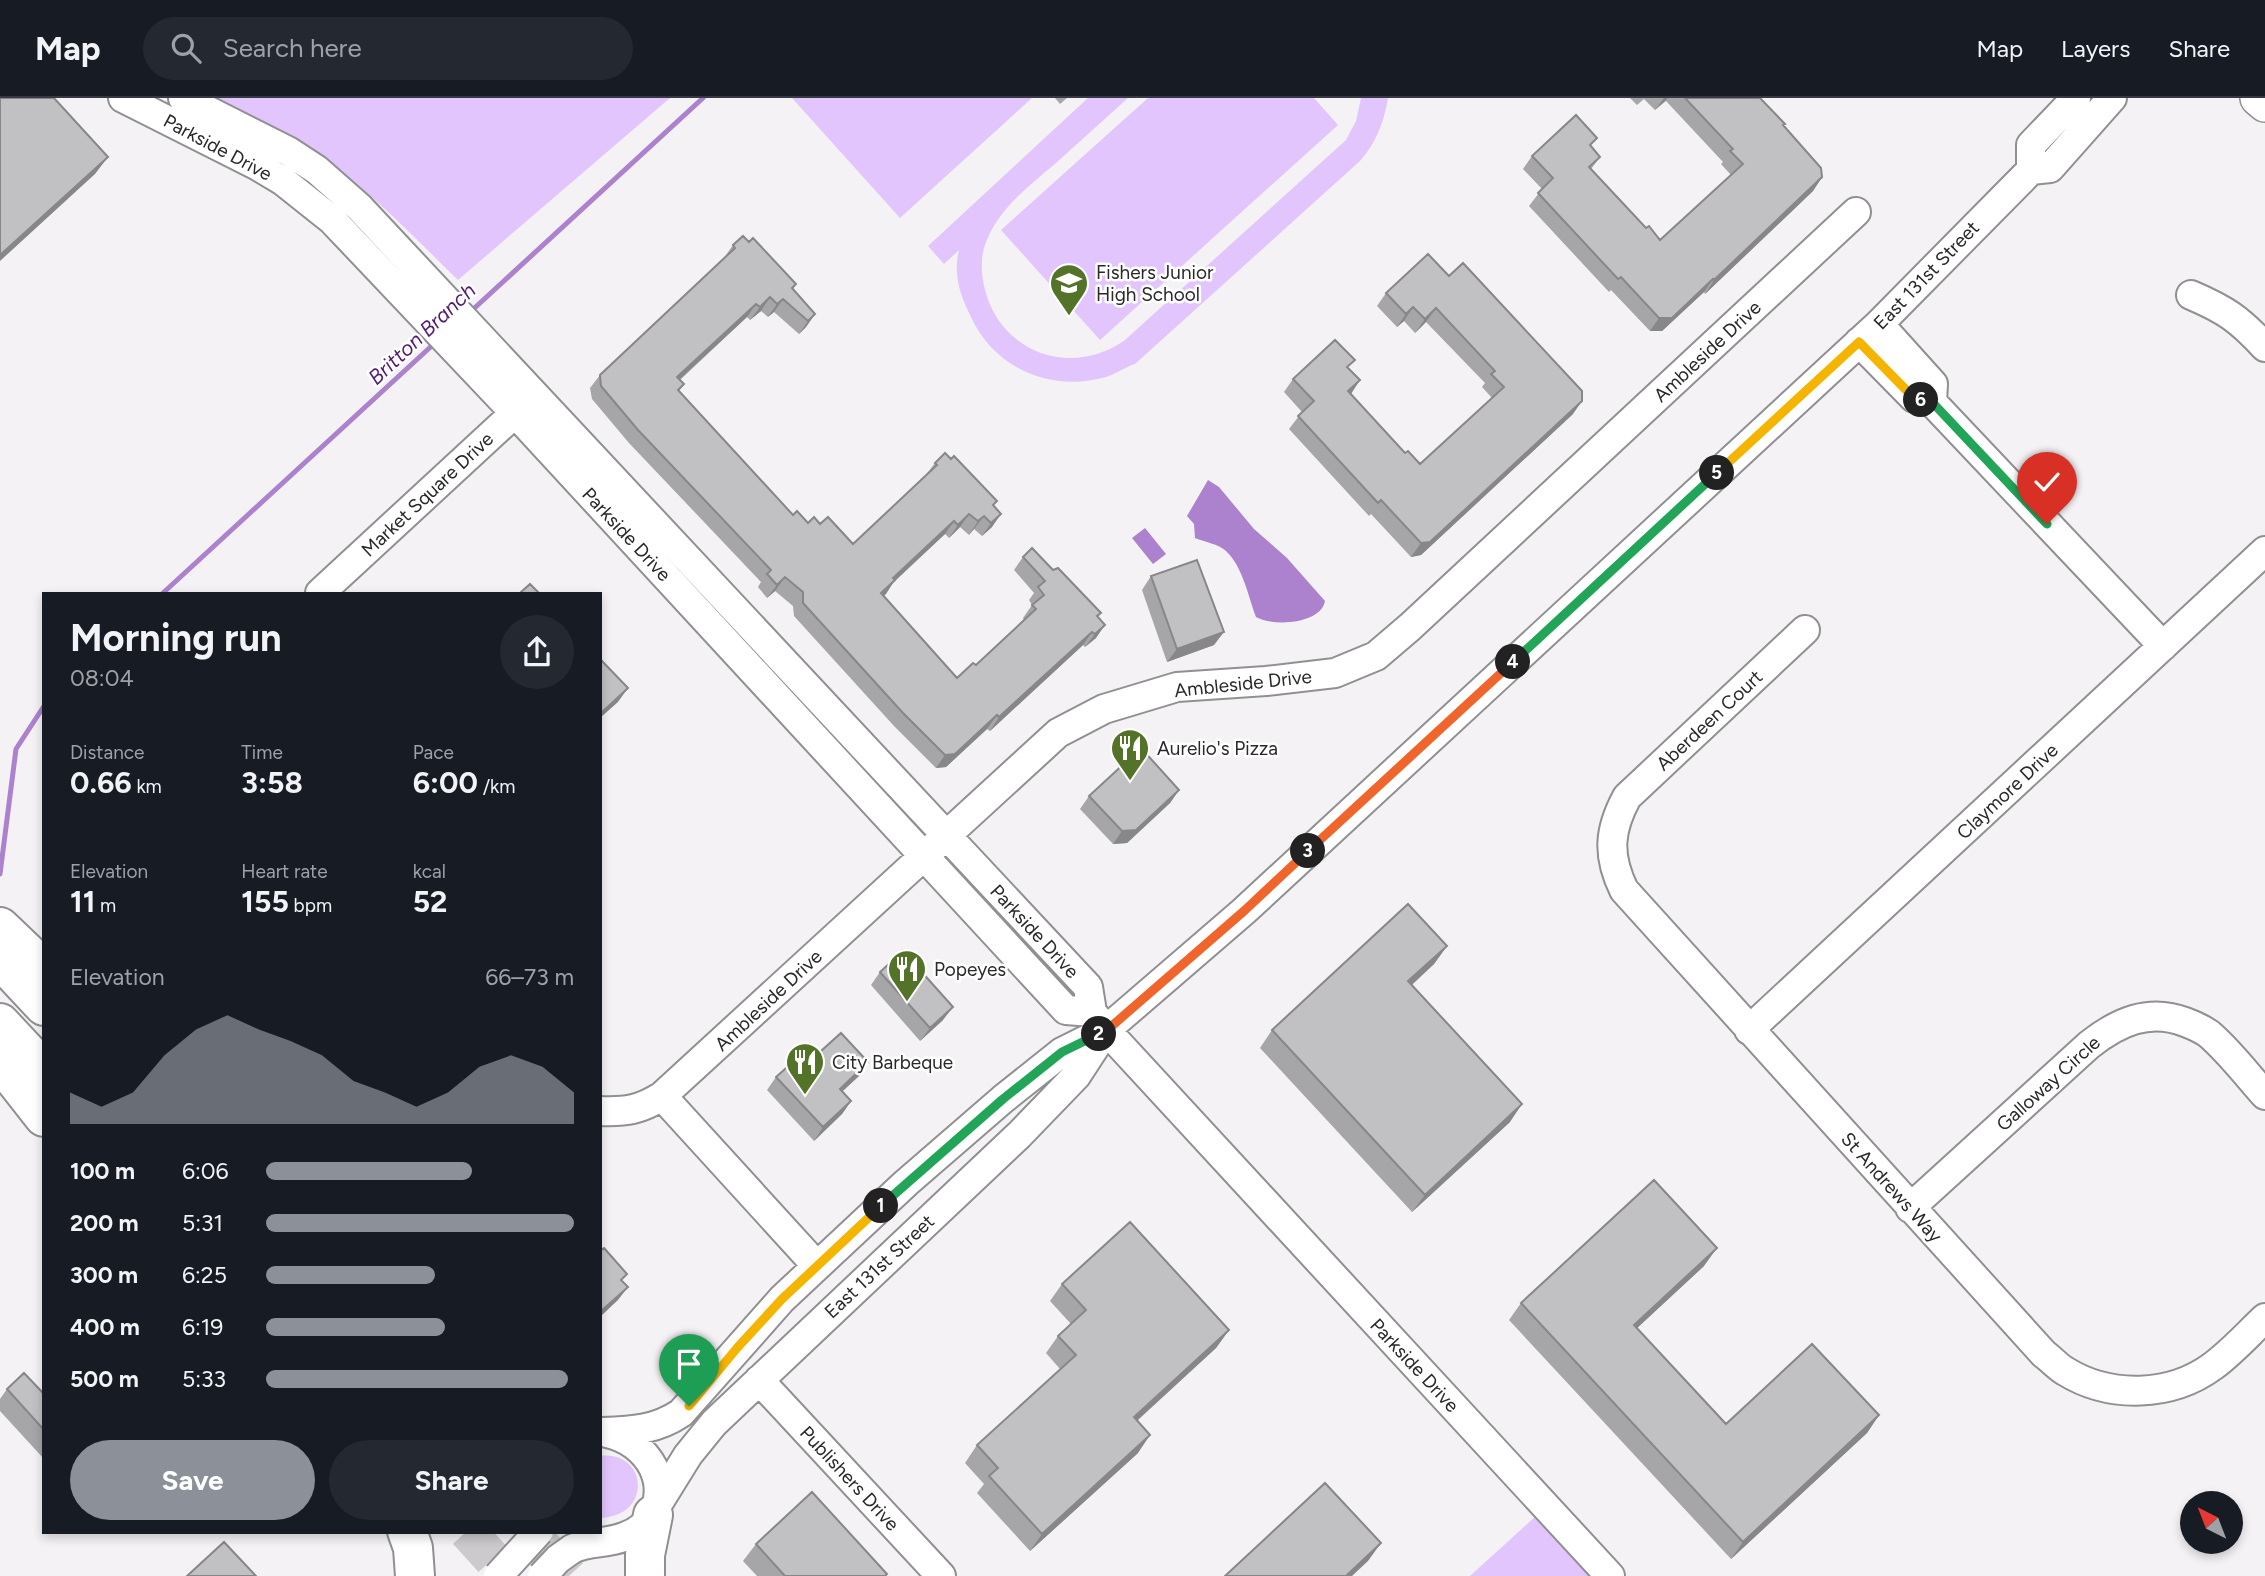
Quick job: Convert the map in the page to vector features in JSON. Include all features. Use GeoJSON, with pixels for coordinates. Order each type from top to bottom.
{"type":"FeatureCollection","features":[{"type":"Feature","properties":{"kind":"highway"},"geometry":{"type":"LineString","coordinates":[[0,927],[42,967]]}},
{"type":"Feature","properties":{"kind":"highway"},"geometry":{"type":"LineString","coordinates":[[0,959],[42,1004]]}},
{"type":"Feature","properties":{"kind":"highway"},"geometry":{"type":"LineString","coordinates":[[0,1023],[42,1068]]}},
{"type":"Feature","properties":{"kind":"highway"},"geometry":{"type":"LineString","coordinates":[[0,1061],[42,1114]]}},
{"type":"Feature","properties":{"kind":"highway"},"geometry":{"type":"LineString","coordinates":[[645,1576],[645,1555],[655,1510]]}},
{"type":"Feature","properties":{"kind":"highway"},"geometry":{"type":"LineString","coordinates":[[408,1534],[413,1548],[415,1576]]}},
{"type":"Feature","properties":{"kind":"main road"},"geometry":{"type":"LineString","coordinates":[[2258,98],[2265,104]]}},
{"type":"Feature","properties":{"kind":"street","name":"Parkside Drive"},"geometry":{"type":"LineString","coordinates":[[123,98],[258,166],[282,181],[434,307]]}},
{"type":"Feature","properties":{"kind":"street","name":"Parkside Drive"},"geometry":{"type":"LineString","coordinates":[[183,98],[261,136],[317,170],[359,207],[434,307],[947,837],[1088,987],[1099,1021],[1610,1576]]}},
{"type":"Feature","properties":{"kind":"street"},"geometry":{"type":"LineString","coordinates":[[2031,170],[2031,145],[2076,98]]}},
{"type":"Feature","properties":{"kind":"street","name":"East 131st Street"},"geometry":{"type":"LineString","coordinates":[[602,1432],[649,1429],[664,1424],[681,1413],[750,1333],[906,1183],[1099,1021],[1244,911],[1869,333],[2031,170],[2050,168],[2112,98]]}},
{"type":"Feature","properties":{"kind":"street","name":"Ambleside Drive"},"geometry":{"type":"LineString","coordinates":[[603,1111],[622,1112],[646,1107],[662,1096],[1058,733],[1104,709],[1177,687],[1335,673],[1376,656],[1856,212]]}},
{"type":"Feature","properties":{"kind":"street"},"geometry":{"type":"LineString","coordinates":[[2191,295],[2234,316],[2265,347]]}},
{"type":"Feature","properties":{"kind":"street"},"geometry":{"type":"LineString","coordinates":[[1869,333],[1933,384],[1932,402],[2162,646]]}},
{"type":"Feature","properties":{"kind":"street","name":"Parkside Drive"},"geometry":{"type":"LineString","coordinates":[[525,404],[925,856],[1066,1010],[1099,1021]]}},
{"type":"Feature","properties":{"kind":"street","name":"Market Square Drive"},"geometry":{"type":"LineString","coordinates":[[321,592],[525,404]]}},
{"type":"Feature","properties":{"kind":"street","name":"Claymore Drive"},"geometry":{"type":"LineString","coordinates":[[1749,1030],[2265,551]]}},
{"type":"Feature","properties":{"kind":"street","name":"Aberdeen Court"},"geometry":{"type":"LineString","coordinates":[[1619,813],[1627,797],[1805,630]]}},
{"type":"Feature","properties":{"kind":"street","name":"St Andrews Way"},"geometry":{"type":"LineString","coordinates":[[1619,813],[1612,842],[1617,875],[1624,890],[1910,1208],[2044,1354],[2064,1371],[2114,1390],[2144,1391],[2167,1387],[2190,1379],[2212,1366],[2265,1318]]}},
{"type":"Feature","properties":{"kind":"street","name":"Galloway Circle"},"geometry":{"type":"LineString","coordinates":[[1910,1208],[2090,1045],[2106,1032],[2133,1019],[2159,1016],[2177,1019],[2209,1034],[2265,1095]]}},
{"type":"Feature","properties":{"kind":"street","name":"East 131st Street"},"geometry":{"type":"LineString","coordinates":[[542,1576],[572,1549],[590,1542],[624,1538],[640,1529],[713,1423],[1076,1076],[1099,1021]]}},
{"type":"Feature","properties":{"kind":"street"},"geometry":{"type":"LineString","coordinates":[[662,1096],[817,1266]]}},
{"type":"Feature","properties":{"kind":"street","name":"Publishers Drive"},"geometry":{"type":"LineString","coordinates":[[759,1380],[941,1576]]}},
{"type":"Feature","properties":{"kind":"street"},"geometry":{"type":"LineString","coordinates":[[602,1432],[624,1438],[642,1451],[654,1469],[659,1490],[655,1510]]}},
{"type":"Feature","properties":{"kind":"street"},"geometry":{"type":"LineString","coordinates":[[498,1576],[535,1534]]}},
{"type":"Feature","properties":{"kind":"shaded area"},"geometry":{"type":"Polygon","coordinates":[[[218,98],[670,98],[458,280],[394,217],[326,160],[218,98]]]}},
{"type":"Feature","properties":{"kind":"shaded area"},"geometry":{"type":"Polygon","coordinates":[[[792,98],[1032,98],[900,218],[792,98]]]}},
{"type":"Feature","properties":{"kind":"shaded area"},"geometry":{"type":"Polygon","coordinates":[[[1088,98],[1128,98],[1007,208],[992,230],[982,260],[985,290],[993,312],[1006,330],[1022,344],[1041,353],[1062,357],[1083,357],[1104,351],[1125,340],[1346,140],[1356,121],[1361,98],[1388,98],[1378,132],[1360,161],[1135,364],[1106,377],[1065,382],[1027,372],[1009,363],[994,350],[981,335],[961,293],[957,276],[959,250],[944,264],[928,246],[1088,98]]]}},
{"type":"Feature","properties":{"kind":"shaded area"},"geometry":{"type":"Polygon","coordinates":[[[1148,98],[1314,98],[1338,125],[1100,340],[1001,230],[1148,98]]]}},
{"type":"Feature","properties":{"kind":"shaded area"},"geometry":{"type":"Polygon","coordinates":[[[1208,480],[1219,487],[1254,529],[1287,558],[1325,601],[1322,609],[1315,615],[1284,622],[1256,617],[1241,573],[1232,558],[1219,547],[1195,538],[1194,524],[1187,516],[1208,480]]]}},
{"type":"Feature","properties":{"kind":"shaded area"},"geometry":{"type":"Polygon","coordinates":[[[1145,528],[1166,554],[1153,564],[1132,538],[1145,528]]]}},
{"type":"Feature","properties":{"kind":"shaded area"},"geometry":{"type":"Polygon","coordinates":[[[602,1456],[616,1457],[628,1463],[638,1484],[636,1496],[629,1507],[617,1515],[602,1518],[602,1456]]]}},
{"type":"Feature","properties":{"kind":"shaded area"},"geometry":{"type":"Polygon","coordinates":[[[1536,1516],[1589,1576],[1470,1576],[1536,1516]]]}},
{"type":"Feature","properties":{"kind":"building"},"geometry":{"type":"Polygon","coordinates":[[[0,98],[54,98],[108,157],[0,255],[0,98]]]}},
{"type":"Feature","properties":{"kind":"building"},"geometry":{"type":"Polygon","coordinates":[[[1685,98],[1760,98],[1821,168],[1822,177],[1672,318],[1659,318],[1621,277],[1618,279],[1538,193],[1553,178],[1532,156],[1576,115],[1597,138],[1590,145],[1600,157],[1589,167],[1660,240],[1743,164],[1730,151],[1733,149],[1685,98]]]}},
{"type":"Feature","properties":{"kind":"building"},"geometry":{"type":"Polygon","coordinates":[[[743,236],[749,242],[753,238],[796,284],[792,288],[815,314],[808,321],[783,299],[777,304],[770,297],[760,307],[756,304],[677,377],[684,384],[678,390],[793,515],[797,511],[808,523],[814,517],[820,524],[828,517],[853,544],[937,465],[935,463],[945,453],[951,459],[954,456],[997,501],[993,505],[1001,514],[991,523],[984,516],[978,521],[969,514],[958,525],[954,521],[893,578],[895,580],[881,593],[957,678],[973,663],[976,665],[1036,609],[1032,605],[1044,595],[1038,587],[1045,581],[1023,557],[1032,548],[1053,570],[1058,568],[1101,613],[1097,616],[1105,625],[1095,634],[1092,632],[955,754],[945,755],[903,713],[803,603],[803,592],[785,577],[777,585],[767,574],[771,570],[638,430],[601,386],[600,375],[735,248],[733,245],[743,236]]]}},
{"type":"Feature","properties":{"kind":"building"},"geometry":{"type":"Polygon","coordinates":[[[1428,254],[1449,276],[1463,263],[1582,391],[1582,401],[1430,542],[1421,543],[1381,500],[1378,503],[1298,416],[1314,401],[1293,379],[1335,340],[1355,360],[1347,367],[1360,380],[1348,391],[1405,453],[1408,451],[1420,464],[1504,387],[1491,374],[1495,371],[1436,308],[1425,319],[1413,307],[1406,314],[1386,293],[1428,254]]]}},
{"type":"Feature","properties":{"kind":"building"},"geometry":{"type":"Polygon","coordinates":[[[1197,560],[1224,632],[1177,649],[1151,576],[1197,560]]]}},
{"type":"Feature","properties":{"kind":"building"},"geometry":{"type":"Polygon","coordinates":[[[530,584],[538,592],[521,592],[530,584]]]}},
{"type":"Feature","properties":{"kind":"building"},"geometry":{"type":"Polygon","coordinates":[[[602,661],[628,688],[602,712],[602,661]]]}},
{"type":"Feature","properties":{"kind":"building","name":"Aurelio's Pizza"},"geometry":{"type":"Polygon","coordinates":[[[1141,748],[1179,790],[1136,830],[1122,831],[1089,796],[1141,748]]]}},
{"type":"Feature","properties":{"kind":"building"},"geometry":{"type":"Polygon","coordinates":[[[1408,904],[1447,946],[1408,981],[1522,1104],[1425,1195],[1272,1030],[1408,904]]]}},
{"type":"Feature","properties":{"kind":"building"},"geometry":{"type":"Polygon","coordinates":[[[903,951],[953,1007],[930,1028],[880,972],[903,951]]]}},
{"type":"Feature","properties":{"kind":"building","name":"City Barbeque"},"geometry":{"type":"Polygon","coordinates":[[[841,1033],[868,1062],[840,1089],[851,1101],[823,1127],[776,1077],[804,1052],[811,1060],[841,1033]]]}},
{"type":"Feature","properties":{"kind":"building"},"geometry":{"type":"Polygon","coordinates":[[[1654,1180],[1717,1248],[1634,1325],[1726,1424],[1812,1344],[1879,1415],[1743,1542],[1521,1303],[1654,1180]]]}},
{"type":"Feature","properties":{"kind":"building"},"geometry":{"type":"Polygon","coordinates":[[[1130,1222],[1229,1330],[1134,1417],[1150,1435],[1042,1534],[989,1476],[998,1468],[977,1445],[1076,1355],[1058,1336],[1086,1310],[1062,1284],[1130,1222]]]}},
{"type":"Feature","properties":{"kind":"building"},"geometry":{"type":"Polygon","coordinates":[[[604,1248],[627,1274],[621,1280],[628,1287],[602,1310],[604,1248]]]}},
{"type":"Feature","properties":{"kind":"building"},"geometry":{"type":"Polygon","coordinates":[[[24,1373],[42,1392],[42,1428],[7,1389],[24,1373]]]}},
{"type":"Feature","properties":{"kind":"building"},"geometry":{"type":"Polygon","coordinates":[[[1325,1483],[1381,1543],[1346,1576],[1225,1576],[1325,1483]]]}},
{"type":"Feature","properties":{"kind":"building"},"geometry":{"type":"Polygon","coordinates":[[[812,1492],[887,1574],[885,1576],[785,1576],[756,1544],[812,1492]]]}},
{"type":"Feature","properties":{"kind":"building"},"geometry":{"type":"Polygon","coordinates":[[[224,1542],[256,1576],[187,1576],[224,1542]]]}},
{"type":"Feature","properties":{"kind":"waterway","name":"Britton Branch"},"geometry":{"type":"LineString","coordinates":[[468,314],[703,98]]}},
{"type":"Feature","properties":{"kind":"waterway","name":"Britton Branch"},"geometry":{"type":"LineString","coordinates":[[164,592],[437,341]]}},
{"type":"Feature","properties":{"kind":"waterway","name":"Britton Branch"},"geometry":{"type":"LineString","coordinates":[[0,874],[16,749],[42,709]]}},
{"type":"Feature","properties":{"kind":"tunnel"},"geometry":{"type":"LineString","coordinates":[[470,1534],[508,1576]]}},
{"type":"Feature","properties":{"kind":"tunnel"},"geometry":{"type":"LineString","coordinates":[[531,1534],[569,1576]]}},
{"type":"Feature","properties":{"kind":"place","name":"Fishers Junior High School"},"geometry":{"type":"Point","coordinates":[1069,317]}},
{"type":"Feature","properties":{"kind":"place","name":"Aurelio's Pizza"},"geometry":{"type":"Point","coordinates":[1130,782]}},
{"type":"Feature","properties":{"kind":"place","name":"Popeyes"},"geometry":{"type":"Point","coordinates":[907,1003]}},
{"type":"Feature","properties":{"kind":"place","name":"City Barbeque"},"geometry":{"type":"Point","coordinates":[805,1096]}},
{"type":"Feature","properties":{"kind":"route"},"geometry":{"type":"LineString","coordinates":[[689,1406],[782,1299],[906,1183],[1062,1052],[1106,1031],[1244,911],[1859,342],[1914,398],[1932,402],[2047,524]]}}]}
